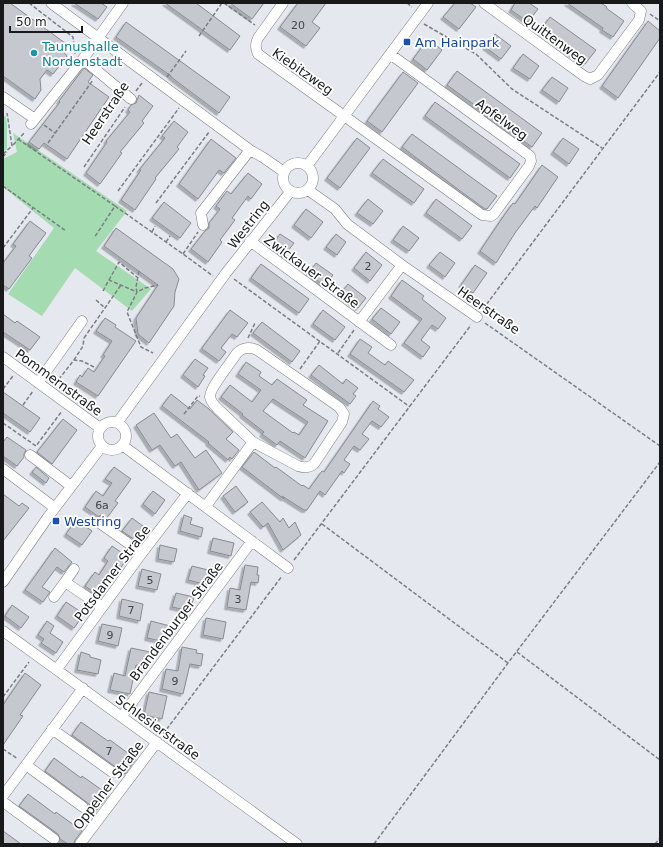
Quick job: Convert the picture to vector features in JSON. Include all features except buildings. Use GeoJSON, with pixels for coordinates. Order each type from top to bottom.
{"type":"FeatureCollection","features":[{"type":"Feature","properties":{"kind":"street"},"geometry":{"type":"LineString","coordinates":[[51,3],[250,150],[284,172]]}},
{"type":"Feature","properties":{"kind":"street"},"geometry":{"type":"LineString","coordinates":[[3,97],[33,121],[79,56],[97,37],[122,3]]}},
{"type":"Feature","properties":{"kind":"street","name":"Kiebitzweg"},"geometry":{"type":"LineString","coordinates":[[283,3],[262,31],[256,43],[258,54],[344,116]]}},
{"type":"Feature","properties":{"kind":"street"},"geometry":{"type":"LineString","coordinates":[[307,166],[428,3]]}},
{"type":"Feature","properties":{"kind":"street","name":"Quittenweg"},"geometry":{"type":"LineString","coordinates":[[484,3],[584,76],[590,78],[598,76],[639,20],[641,11],[632,3]]}},
{"type":"Feature","properties":{"kind":"street","name":"Apfelweg"},"geometry":{"type":"LineString","coordinates":[[344,116],[482,215],[487,217],[494,214],[530,166],[530,156],[527,153],[390,54]]}},
{"type":"Feature","properties":{"kind":"street"},"geometry":{"type":"LineString","coordinates":[[79,56],[131,99]]}},
{"type":"Feature","properties":{"kind":"street"},"geometry":{"type":"LineString","coordinates":[[203,225],[201,213],[250,150]]}},
{"type":"Feature","properties":{"kind":"street"},"geometry":{"type":"LineString","coordinates":[[295,163],[301,163],[307,166],[313,177],[312,185],[308,190],[301,194],[290,192],[283,182],[284,172],[289,166],[295,163]]}},
{"type":"Feature","properties":{"kind":"street","name":"Heerstraße"},"geometry":{"type":"LineString","coordinates":[[308,190],[330,205],[347,224],[402,265],[477,317]]}},
{"type":"Feature","properties":{"kind":"street","name":"Westring"},"geometry":{"type":"LineString","coordinates":[[117,423],[226,273],[290,192]]}},
{"type":"Feature","properties":{"kind":"street","name":"Zwickauer Straße"},"geometry":{"type":"LineString","coordinates":[[250,241],[391,344]]}},
{"type":"Feature","properties":{"kind":"street","name":"Zwickauer Straße"},"geometry":{"type":"LineString","coordinates":[[359,322],[402,265]]}},
{"type":"Feature","properties":{"kind":"street"},"geometry":{"type":"LineString","coordinates":[[38,383],[82,321]]}},
{"type":"Feature","properties":{"kind":"street"},"geometry":{"type":"LineString","coordinates":[[252,348],[257,350],[295,377],[339,407],[344,414],[342,422],[314,464],[306,467],[298,466],[253,442],[216,408],[210,396],[210,392],[216,383],[237,353],[242,349],[252,348]]}},
{"type":"Feature","properties":{"kind":"street","name":"Pommernstraße"},"geometry":{"type":"LineString","coordinates":[[3,357],[100,428]]}},
{"type":"Feature","properties":{"kind":"street"},"geometry":{"type":"LineString","coordinates":[[106,423],[117,423],[125,432],[124,440],[119,447],[112,450],[105,448],[102,446],[98,438],[100,428],[106,423]]}},
{"type":"Feature","properties":{"kind":"street"},"geometry":{"type":"LineString","coordinates":[[206,506],[253,442]]}},
{"type":"Feature","properties":{"kind":"street"},"geometry":{"type":"LineString","coordinates":[[122,444],[288,568]]}},
{"type":"Feature","properties":{"kind":"street"},"geometry":{"type":"LineString","coordinates":[[3,582],[71,486],[102,446]]}},
{"type":"Feature","properties":{"kind":"street"},"geometry":{"type":"LineString","coordinates":[[30,456],[71,486]]}},
{"type":"Feature","properties":{"kind":"street"},"geometry":{"type":"LineString","coordinates":[[3,469],[55,508]]}},
{"type":"Feature","properties":{"kind":"street","name":"Potsdamer Straße"},"geometry":{"type":"LineString","coordinates":[[57,669],[142,553],[188,494]]}},
{"type":"Feature","properties":{"kind":"street"},"geometry":{"type":"LineString","coordinates":[[101,524],[142,553]]}},
{"type":"Feature","properties":{"kind":"street","name":"Brandenburger Straße"},"geometry":{"type":"LineString","coordinates":[[122,716],[252,541]]}},
{"type":"Feature","properties":{"kind":"street"},"geometry":{"type":"LineString","coordinates":[[54,597],[74,569]]}},
{"type":"Feature","properties":{"kind":"street"},"geometry":{"type":"LineString","coordinates":[[65,582],[102,607]]}},
{"type":"Feature","properties":{"kind":"street","name":"Schlesierstraße"},"geometry":{"type":"LineString","coordinates":[[3,631],[298,844]]}},
{"type":"Feature","properties":{"kind":"street"},"geometry":{"type":"LineString","coordinates":[[3,796],[82,688]]}},
{"type":"Feature","properties":{"kind":"street"},"geometry":{"type":"LineString","coordinates":[[52,729],[112,772]]}},
{"type":"Feature","properties":{"kind":"street","name":"Oppelner Straße"},"geometry":{"type":"LineString","coordinates":[[80,844],[157,742]]}},
{"type":"Feature","properties":{"kind":"street"},"geometry":{"type":"LineString","coordinates":[[26,765],[83,807]]}},
{"type":"Feature","properties":{"kind":"street"},"geometry":{"type":"LineString","coordinates":[[3,802],[54,839]]}},
{"type":"Feature","properties":{"kind":"path"},"geometry":{"type":"LineString","coordinates":[[29,3],[73,37],[79,56]]}},
{"type":"Feature","properties":{"kind":"path"},"geometry":{"type":"LineString","coordinates":[[199,36],[223,3],[262,31]]}},
{"type":"Feature","properties":{"kind":"path"},"geometry":{"type":"LineString","coordinates":[[416,19],[476,54],[512,89],[603,148]]}},
{"type":"Feature","properties":{"kind":"path"},"geometry":{"type":"LineString","coordinates":[[161,85],[186,51]]}},
{"type":"Feature","properties":{"kind":"path"},"geometry":{"type":"LineString","coordinates":[[48,143],[99,72]]}},
{"type":"Feature","properties":{"kind":"path"},"geometry":{"type":"LineString","coordinates":[[157,742],[660,72]]}},
{"type":"Feature","properties":{"kind":"path","name":"Heerstraße"},"geometry":{"type":"LineString","coordinates":[[84,167],[148,74]]}},
{"type":"Feature","properties":{"kind":"path"},"geometry":{"type":"LineString","coordinates":[[118,191],[184,101]]}},
{"type":"Feature","properties":{"kind":"path"},"geometry":{"type":"LineString","coordinates":[[7,112],[12,146]]}},
{"type":"Feature","properties":{"kind":"path"},"geometry":{"type":"LineString","coordinates":[[3,154],[12,146],[33,121],[55,133]]}},
{"type":"Feature","properties":{"kind":"path"},"geometry":{"type":"LineString","coordinates":[[156,203],[215,124]]}},
{"type":"Feature","properties":{"kind":"path"},"geometry":{"type":"LineString","coordinates":[[18,139],[152,232],[220,282]]}},
{"type":"Feature","properties":{"kind":"path"},"geometry":{"type":"LineString","coordinates":[[3,157],[7,151]]}},
{"type":"Feature","properties":{"kind":"path"},"geometry":{"type":"LineString","coordinates":[[3,186],[66,231]]}},
{"type":"Feature","properties":{"kind":"path"},"geometry":{"type":"LineString","coordinates":[[94,238],[115,206]]}},
{"type":"Feature","properties":{"kind":"path"},"geometry":{"type":"LineString","coordinates":[[3,248],[33,208]]}},
{"type":"Feature","properties":{"kind":"path"},"geometry":{"type":"LineString","coordinates":[[183,254],[203,225]]}},
{"type":"Feature","properties":{"kind":"path"},"geometry":{"type":"LineString","coordinates":[[152,232],[156,226]]}},
{"type":"Feature","properties":{"kind":"path"},"geometry":{"type":"LineString","coordinates":[[166,242],[170,236]]}},
{"type":"Feature","properties":{"kind":"path"},"geometry":{"type":"LineString","coordinates":[[103,291],[119,262],[138,278]]}},
{"type":"Feature","properties":{"kind":"path"},"geometry":{"type":"LineString","coordinates":[[139,271],[136,287],[137,292],[127,312],[141,347],[153,354]]}},
{"type":"Feature","properties":{"kind":"path"},"geometry":{"type":"LineString","coordinates":[[226,273],[338,353],[410,407]]}},
{"type":"Feature","properties":{"kind":"path"},"geometry":{"type":"LineString","coordinates":[[110,280],[137,292]]}},
{"type":"Feature","properties":{"kind":"path"},"geometry":{"type":"LineString","coordinates":[[50,391],[74,360],[83,346],[84,338],[121,285]]}},
{"type":"Feature","properties":{"kind":"path"},"geometry":{"type":"LineString","coordinates":[[137,292],[145,288],[158,285]]}},
{"type":"Feature","properties":{"kind":"path"},"geometry":{"type":"LineString","coordinates":[[96,300],[105,308]]}},
{"type":"Feature","properties":{"kind":"path","name":"Heerstraße"},"geometry":{"type":"LineString","coordinates":[[477,317],[660,446]]}},
{"type":"Feature","properties":{"kind":"path"},"geometry":{"type":"LineString","coordinates":[[338,353],[359,322]]}},
{"type":"Feature","properties":{"kind":"path"},"geometry":{"type":"LineString","coordinates":[[242,349],[255,323]]}},
{"type":"Feature","properties":{"kind":"path"},"geometry":{"type":"LineString","coordinates":[[74,331],[84,338]]}},
{"type":"Feature","properties":{"kind":"path"},"geometry":{"type":"LineString","coordinates":[[295,377],[320,341]]}},
{"type":"Feature","properties":{"kind":"path"},"geometry":{"type":"LineString","coordinates":[[74,360],[82,361],[94,367]]}},
{"type":"Feature","properties":{"kind":"path"},"geometry":{"type":"LineString","coordinates":[[3,389],[18,368]]}},
{"type":"Feature","properties":{"kind":"path"},"geometry":{"type":"LineString","coordinates":[[23,405],[38,383]]}},
{"type":"Feature","properties":{"kind":"path"},"geometry":{"type":"LineString","coordinates":[[184,414],[198,396],[210,396]]}},
{"type":"Feature","properties":{"kind":"path"},"geometry":{"type":"LineString","coordinates":[[3,423],[36,446],[67,404]]}},
{"type":"Feature","properties":{"kind":"path"},"geometry":{"type":"LineString","coordinates":[[374,844],[508,662],[660,462]]}},
{"type":"Feature","properties":{"kind":"path"},"geometry":{"type":"LineString","coordinates":[[322,524],[508,662]]}},
{"type":"Feature","properties":{"kind":"path"},"geometry":{"type":"LineString","coordinates":[[517,652],[660,760]]}},
{"type":"Feature","properties":{"kind":"path"},"geometry":{"type":"LineString","coordinates":[[3,697],[35,654]]}},
{"type":"Feature","properties":{"kind":"path"},"geometry":{"type":"LineString","coordinates":[[3,749],[26,765]]}},
{"type":"Feature","properties":{"kind":"path"},"geometry":{"type":"LineString","coordinates":[[655,844],[660,838]]}},
{"type":"Feature","properties":{"kind":"green space"},"geometry":{"type":"Polygon","coordinates":[[[3,115],[6,117],[7,149],[3,152],[3,115]]]}},
{"type":"Feature","properties":{"kind":"green space"},"geometry":{"type":"Polygon","coordinates":[[[13,133],[127,211],[96,251],[151,289],[132,311],[75,268],[42,316],[8,294],[54,228],[3,187],[3,159],[17,152],[13,133]]]}},
{"type":"Feature","properties":{"kind":"place","name":"Am Hainpark"},"geometry":{"type":"Point","coordinates":[407,42]}},
{"type":"Feature","properties":{"kind":"place","name":"Taunushalle Nordenstadt"},"geometry":{"type":"Point","coordinates":[34,53]}},
{"type":"Feature","properties":{"kind":"place","name":"Westring"},"geometry":{"type":"Point","coordinates":[56,521]}}]}
